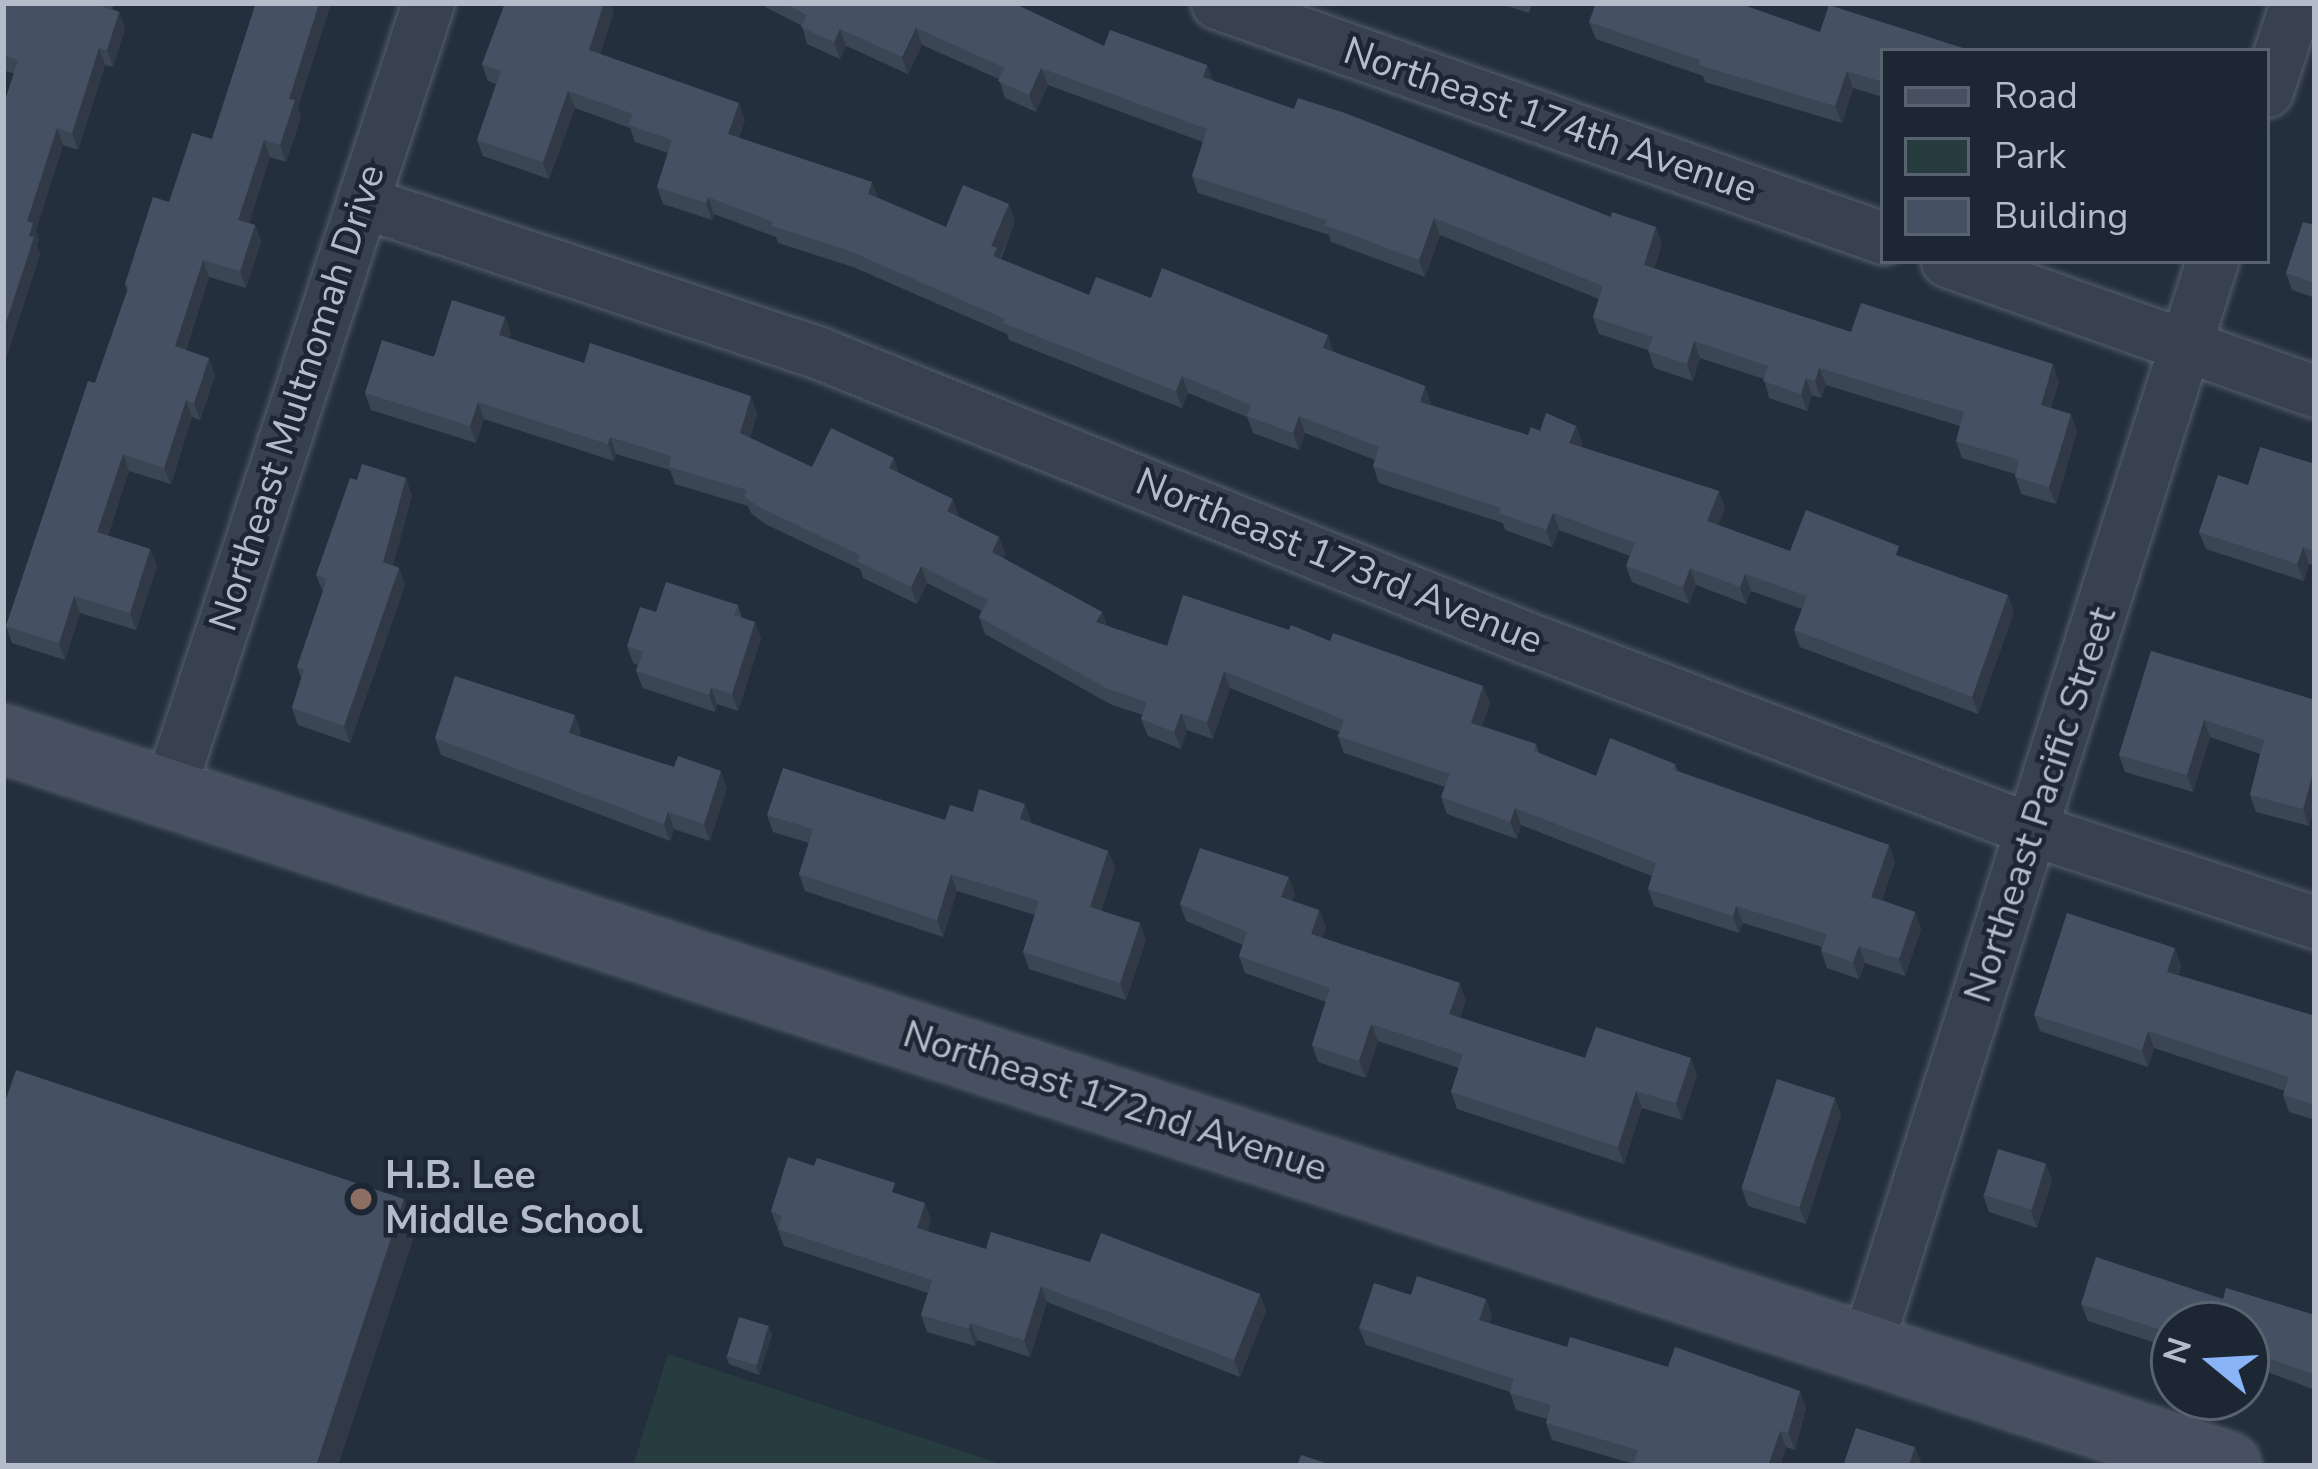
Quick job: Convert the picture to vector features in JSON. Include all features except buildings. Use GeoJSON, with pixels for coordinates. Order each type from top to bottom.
{"type":"FeatureCollection","features":[{"type":"Feature","properties":{"kind":"street","name":"Northeast Multnomah Drive"},"geometry":{"type":"LineString","coordinates":[[168,793],[428,3]]}},
{"type":"Feature","properties":{"kind":"street","name":"Northeast 174th Avenue"},"geometry":{"type":"LineString","coordinates":[[1217,3],[1880,237]]}},
{"type":"Feature","properties":{"kind":"street"},"geometry":{"type":"LineString","coordinates":[[2270,82],[2296,3]]}},
{"type":"Feature","properties":{"kind":"street","name":"Northeast 173rd Avenue"},"geometry":{"type":"LineString","coordinates":[[363,202],[819,353],[1527,638],[2033,830],[2315,922]]}},
{"type":"Feature","properties":{"kind":"street"},"geometry":{"type":"LineString","coordinates":[[1955,264],[2186,350],[2315,392]]}},
{"type":"Feature","properties":{"kind":"street","name":"Northeast Pacific Street"},"geometry":{"type":"LineString","coordinates":[[1866,1347],[2211,264]]}},
{"type":"Feature","properties":{"kind":"street","name":"Northeast 172nd Avenue"},"geometry":{"type":"LineString","coordinates":[[3,739],[2227,1466]]}},
{"type":"Feature","properties":{"kind":"green space"},"geometry":{"type":"Polygon","coordinates":[[[668,1354],[1007,1466],[633,1466],[668,1354]]]}},
{"type":"Feature","properties":{"kind":"place","name":"H.B. Lee Middle School"},"geometry":{"type":"Point","coordinates":[361,1199]}}]}
